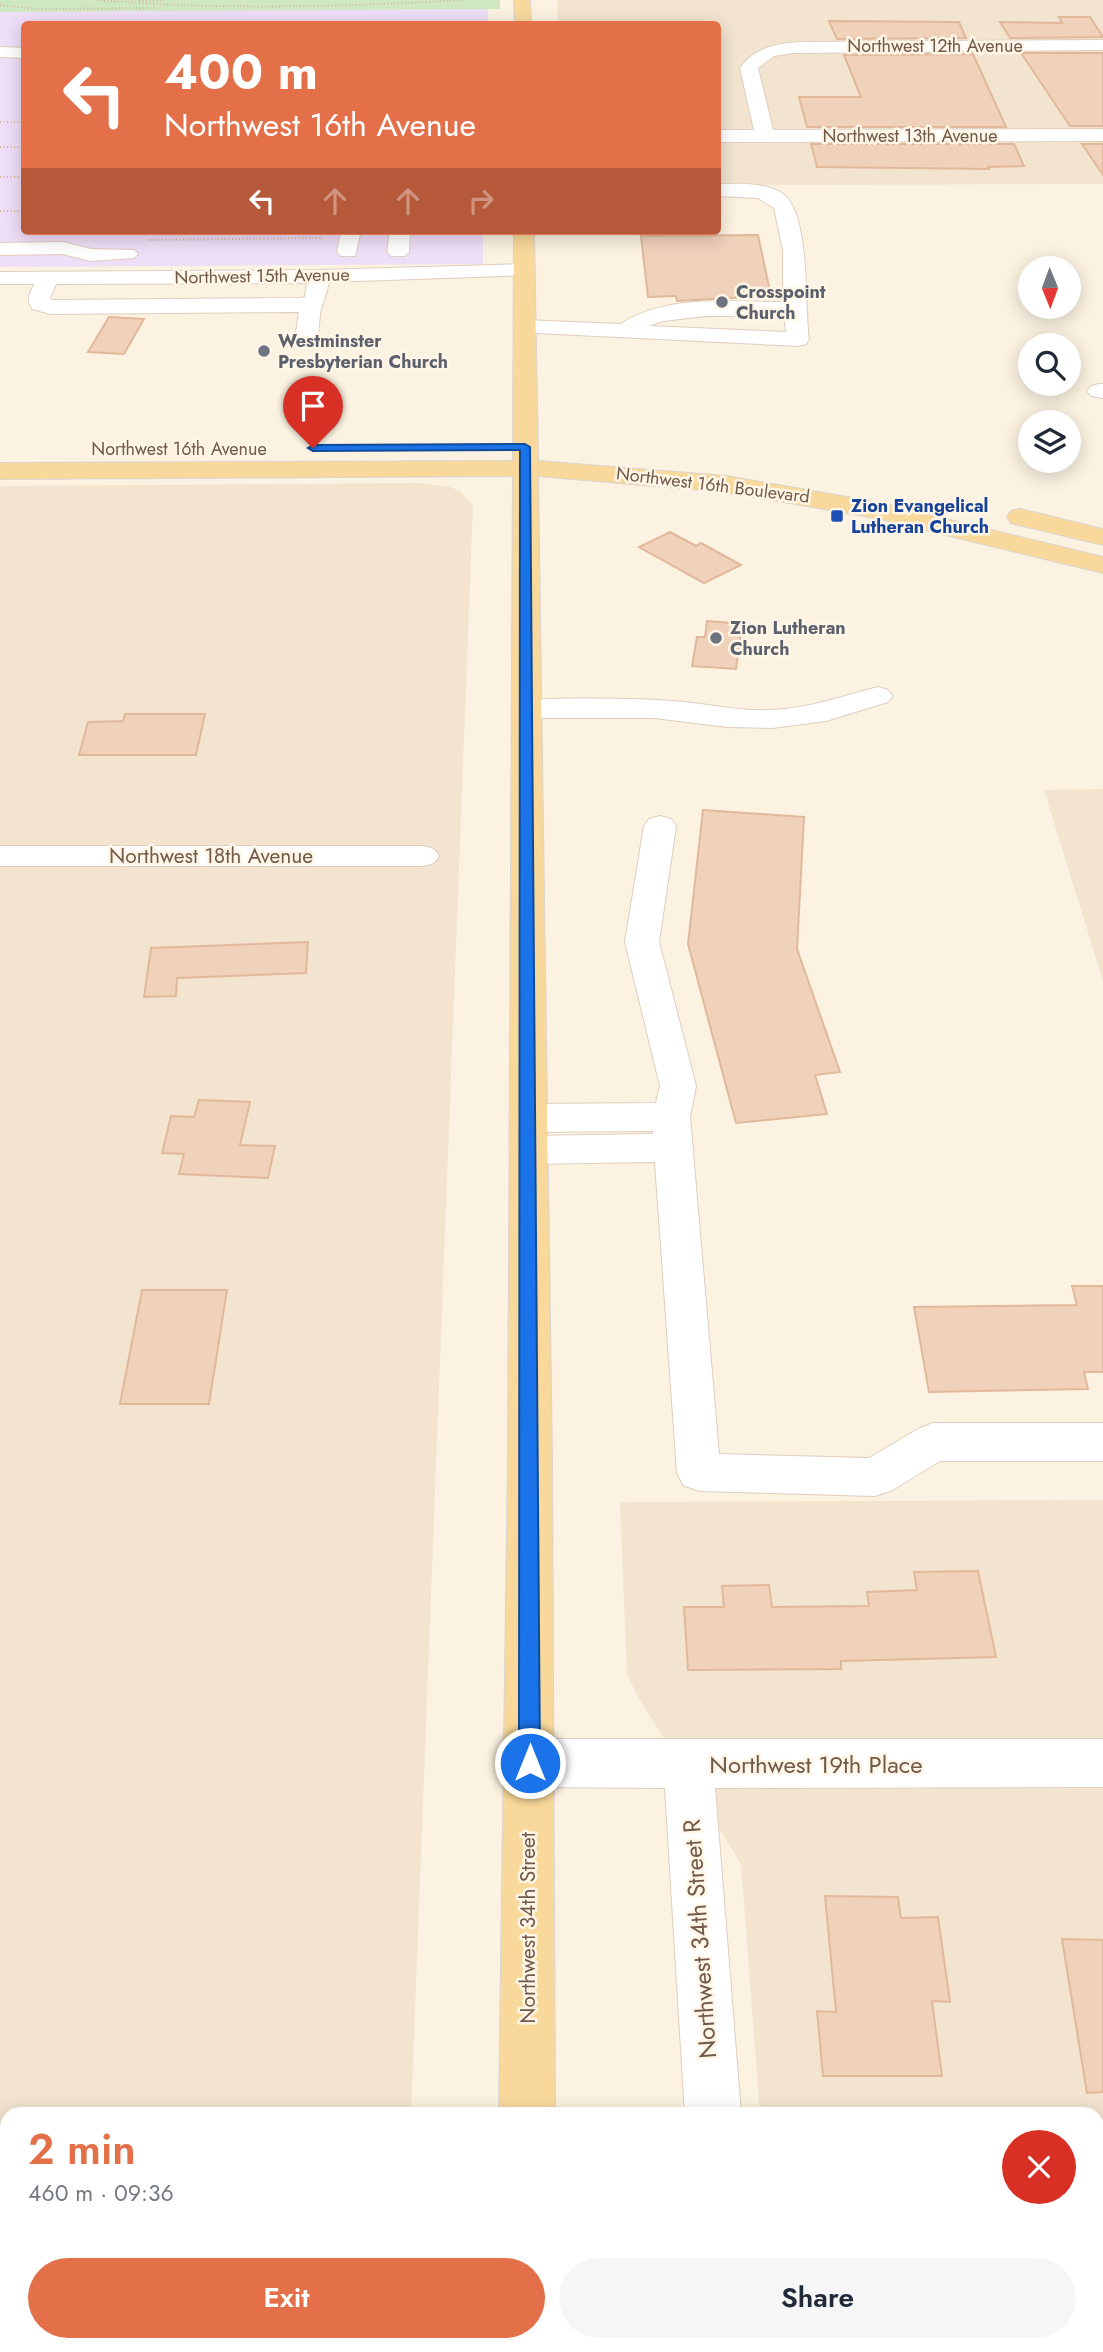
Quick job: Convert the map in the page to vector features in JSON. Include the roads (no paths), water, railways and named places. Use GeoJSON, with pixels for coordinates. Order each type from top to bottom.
{"type":"FeatureCollection","features":[{"type":"Feature","properties":{"kind":"main road"},"geometry":{"type":"LineString","coordinates":[[522,0],[523,21]]}},
{"type":"Feature","properties":{"kind":"main road","name":"Northwest 34th Street"},"geometry":{"type":"LineString","coordinates":[[524,235],[530,1763],[527,2107]]}},
{"type":"Feature","properties":{"kind":"main road","name":"Northwest 16th Avenue"},"geometry":{"type":"LineString","coordinates":[[0,451],[525,457]]}},
{"type":"Feature","properties":{"kind":"main road","name":"Northwest 16th Boulevard"},"geometry":{"type":"LineString","coordinates":[[525,457],[660,454],[812,474],[890,488]]}},
{"type":"Feature","properties":{"kind":"main road","name":"Northwest 16th Avenue"},"geometry":{"type":"LineString","coordinates":[[0,471],[525,457]]}},
{"type":"Feature","properties":{"kind":"main road","name":"Northwest 16th Boulevard"},"geometry":{"type":"LineString","coordinates":[[525,457],[802,496],[936,523],[1103,565]]}},
{"type":"Feature","properties":{"kind":"main road"},"geometry":{"type":"LineString","coordinates":[[1001,512],[1103,537]]}},
{"type":"Feature","properties":{"kind":"street","name":"Northwest 12th Avenue"},"geometry":{"type":"LineString","coordinates":[[765,136],[749,68],[753,61],[767,53],[811,47],[1103,45]]}},
{"type":"Feature","properties":{"kind":"street"},"geometry":{"type":"LineString","coordinates":[[0,52],[21,52]]}},
{"type":"Feature","properties":{"kind":"street","name":"Northwest 13th Avenue"},"geometry":{"type":"LineString","coordinates":[[721,136],[1103,135]]}},
{"type":"Feature","properties":{"kind":"street"},"geometry":{"type":"LineString","coordinates":[[524,327],[798,339],[794,310],[796,266],[785,206],[776,198],[764,194],[721,190]]}},
{"type":"Feature","properties":{"kind":"street"},"geometry":{"type":"LineString","coordinates":[[323,242],[399,242],[410,274]]}},
{"type":"Feature","properties":{"kind":"street"},"geometry":{"type":"LineString","coordinates":[[0,257],[91,255],[143,247]]}},
{"type":"Feature","properties":{"kind":"street"},"geometry":{"type":"LineString","coordinates":[[0,249],[63,248],[91,255]]}},
{"type":"Feature","properties":{"kind":"street"},"geometry":{"type":"LineString","coordinates":[[228,277],[234,253]]}},
{"type":"Feature","properties":{"kind":"street","name":"Northwest 15th Avenue"},"geometry":{"type":"LineString","coordinates":[[0,278],[319,276],[524,270]]}},
{"type":"Feature","properties":{"kind":"street"},"geometry":{"type":"LineString","coordinates":[[306,338],[311,303],[316,298],[319,276]]}},
{"type":"Feature","properties":{"kind":"street"},"geometry":{"type":"LineString","coordinates":[[48,278],[39,298],[40,304],[51,307],[311,303]]}},
{"type":"Feature","properties":{"kind":"street"},"geometry":{"type":"LineString","coordinates":[[628,330],[634,324],[670,312],[794,310]]}},
{"type":"Feature","properties":{"kind":"street"},"geometry":{"type":"LineString","coordinates":[[527,709],[649,709],[734,719],[796,718],[849,708],[878,696]]}},
{"type":"Feature","properties":{"kind":"street"},"geometry":{"type":"LineString","coordinates":[[660,826],[642,942],[678,1086],[672,1133],[699,1472],[875,1477],[933,1442],[1103,1442]]}},
{"type":"Feature","properties":{"kind":"street","name":"Northwest 18th Avenue"},"geometry":{"type":"LineString","coordinates":[[0,856],[422,856]]}},
{"type":"Feature","properties":{"kind":"street"},"geometry":{"type":"LineString","coordinates":[[528,1134],[672,1133]]}},
{"type":"Feature","properties":{"kind":"street","name":"Northwest 19th Place"},"geometry":{"type":"LineString","coordinates":[[530,1763],[1103,1763]]}},
{"type":"Feature","properties":{"kind":"street","name":"Northwest 34th Street R"},"geometry":{"type":"LineString","coordinates":[[688,1764],[712,2107]]}},
{"type":"Feature","properties":{"kind":"place","name":"Crosspoint Church"},"geometry":{"type":"Point","coordinates":[722,302]}},
{"type":"Feature","properties":{"kind":"place","name":"Westminster Presbyterian Church"},"geometry":{"type":"Point","coordinates":[264,351]}},
{"type":"Feature","properties":{"kind":"place","name":"Zion Evangelical Lutheran Church"},"geometry":{"type":"Point","coordinates":[837,516]}},
{"type":"Feature","properties":{"kind":"place","name":"Zion Lutheran Church"},"geometry":{"type":"Point","coordinates":[716,638]}}]}
